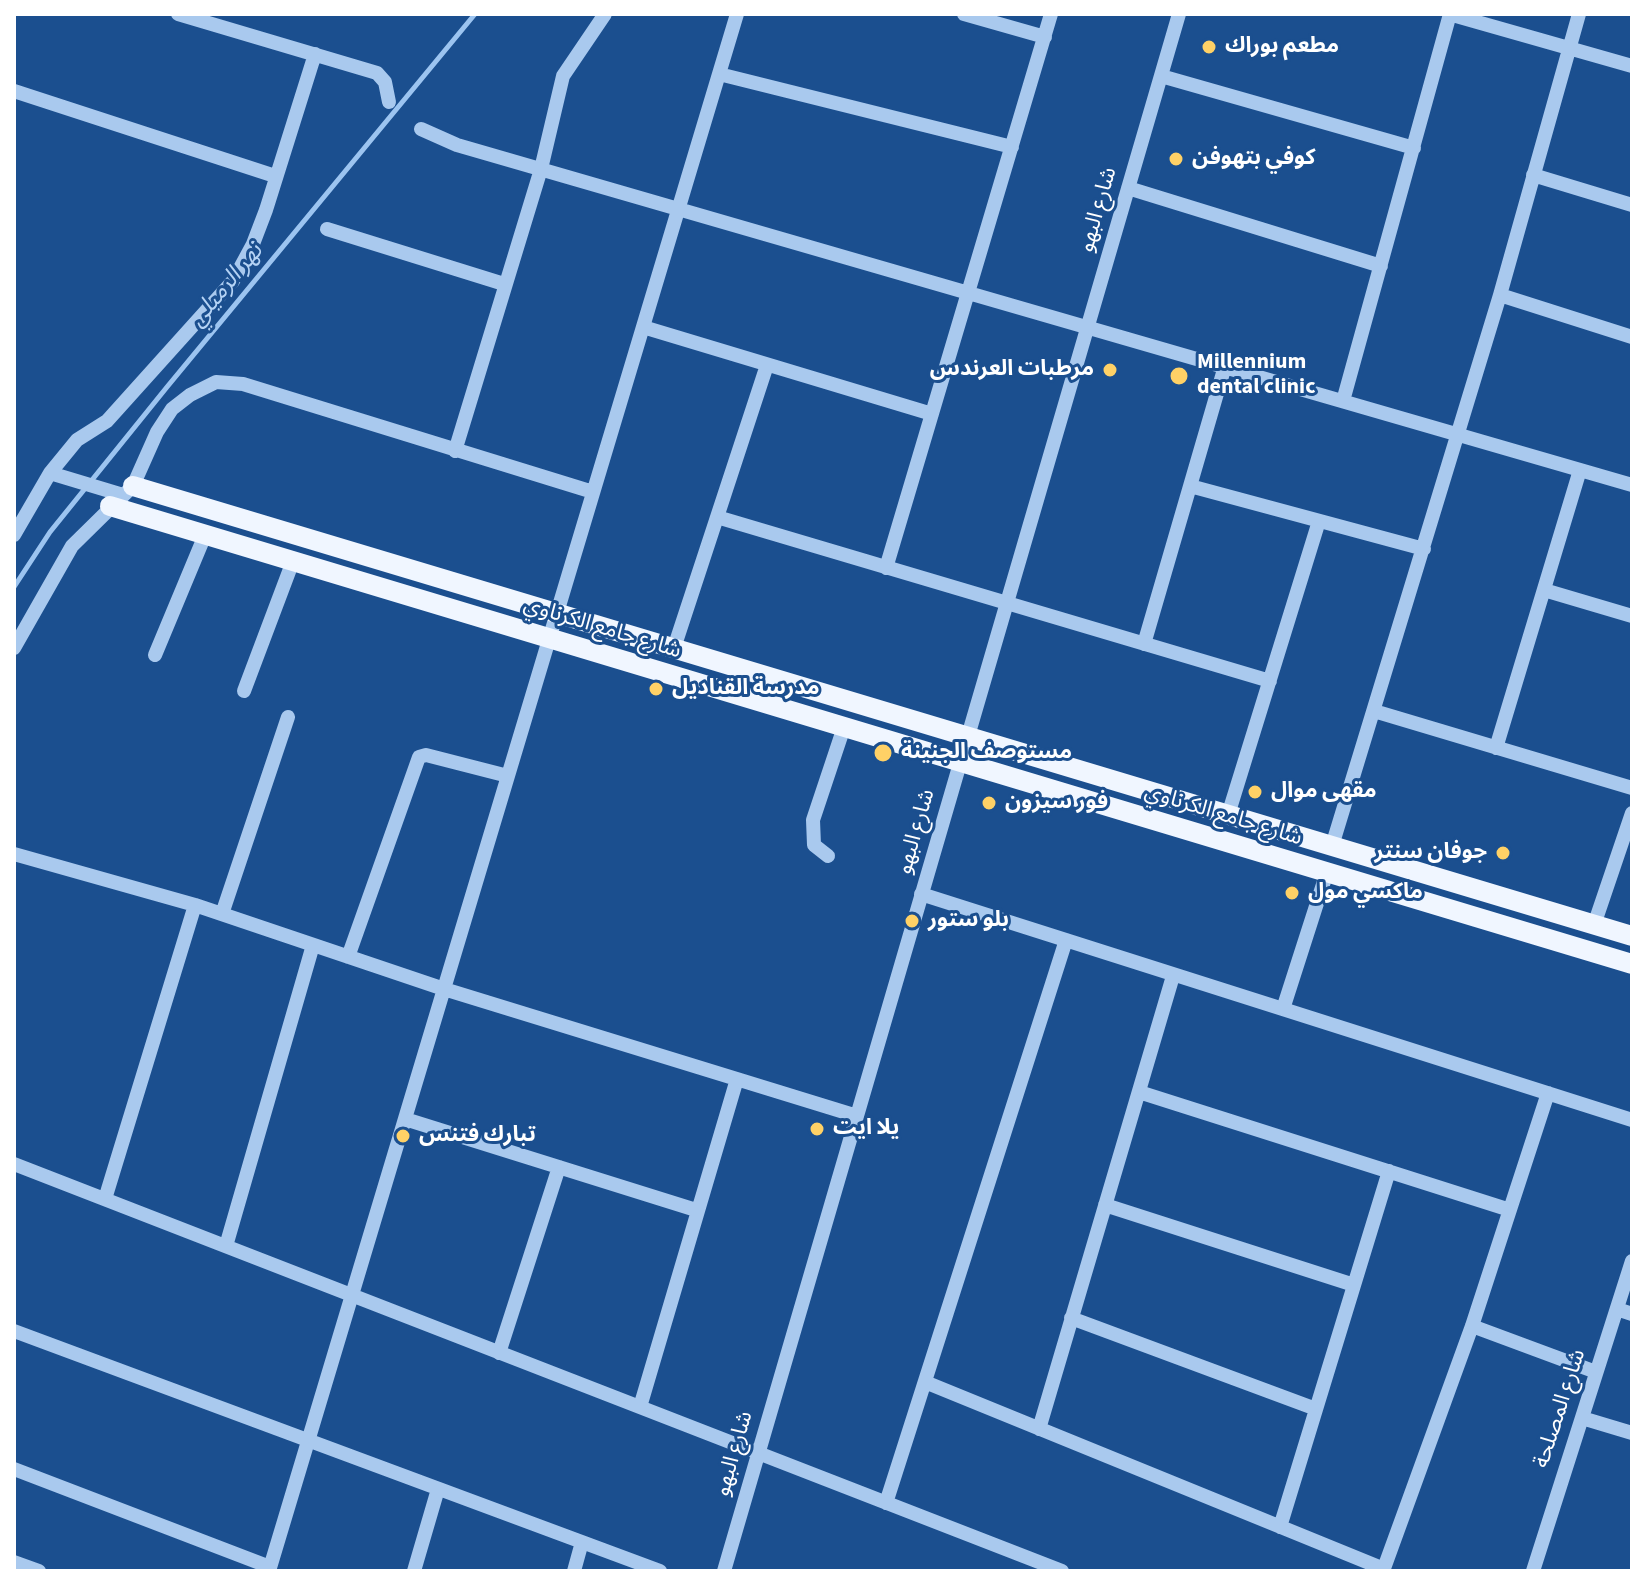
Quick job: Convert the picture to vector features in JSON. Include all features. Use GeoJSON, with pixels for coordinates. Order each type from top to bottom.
{"type":"FeatureCollection","features":[{"type":"Feature","properties":{"kind":"main road","name":"شارع جامع الكرناوي"},"geometry":{"type":"LineString","coordinates":[[122,496],[205,535],[1632,964]]}},
{"type":"Feature","properties":{"kind":"main road","name":"شارع جامع الكرناوي"},"geometry":{"type":"LineString","coordinates":[[122,496],[557,613],[1632,936]]}},
{"type":"Feature","properties":{"kind":"street"},"geometry":{"type":"LineString","coordinates":[[178,14],[377,73],[385,82],[389,102]]}},
{"type":"Feature","properties":{"kind":"street"},"geometry":{"type":"LineString","coordinates":[[455,451],[541,169],[563,76],[605,14]]}},
{"type":"Feature","properties":{"kind":"street"},"geometry":{"type":"LineString","coordinates":[[14,1469],[269,1569],[737,14]]}},
{"type":"Feature","properties":{"kind":"street"},"geometry":{"type":"LineString","coordinates":[[964,14],[1045,37]]}},
{"type":"Feature","properties":{"kind":"street"},"geometry":{"type":"LineString","coordinates":[[886,568],[1051,14]]}},
{"type":"Feature","properties":{"kind":"street","name":"شارع البهو"},"geometry":{"type":"LineString","coordinates":[[724,1571],[1179,14]]}},
{"type":"Feature","properties":{"kind":"street"},"geometry":{"type":"LineString","coordinates":[[1343,401],[1450,14],[1632,66]]}},
{"type":"Feature","properties":{"kind":"street"},"geometry":{"type":"LineString","coordinates":[[1332,846],[1459,434],[1579,14]]}},
{"type":"Feature","properties":{"kind":"street"},"geometry":{"type":"LineString","coordinates":[[14,535],[50,473],[77,440],[107,421],[233,281],[253,244],[315,54]]}},
{"type":"Feature","properties":{"kind":"street"},"geometry":{"type":"LineString","coordinates":[[719,74],[1012,147]]}},
{"type":"Feature","properties":{"kind":"street"},"geometry":{"type":"LineString","coordinates":[[1161,76],[1414,148]]}},
{"type":"Feature","properties":{"kind":"street"},"geometry":{"type":"LineString","coordinates":[[14,91],[275,176]]}},
{"type":"Feature","properties":{"kind":"street"},"geometry":{"type":"LineString","coordinates":[[421,129],[457,145],[1632,485]]}},
{"type":"Feature","properties":{"kind":"street"},"geometry":{"type":"LineString","coordinates":[[1533,175],[1632,205]]}},
{"type":"Feature","properties":{"kind":"street"},"geometry":{"type":"LineString","coordinates":[[1128,188],[1381,266]]}},
{"type":"Feature","properties":{"kind":"street"},"geometry":{"type":"LineString","coordinates":[[327,229],[504,284]]}},
{"type":"Feature","properties":{"kind":"street"},"geometry":{"type":"LineString","coordinates":[[1500,295],[1632,337]]}},
{"type":"Feature","properties":{"kind":"street"},"geometry":{"type":"LineString","coordinates":[[643,327],[932,414]]}},
{"type":"Feature","properties":{"kind":"street"},"geometry":{"type":"LineString","coordinates":[[674,648],[767,365]]}},
{"type":"Feature","properties":{"kind":"street"},"geometry":{"type":"LineString","coordinates":[[1144,644],[1225,366]]}},
{"type":"Feature","properties":{"kind":"street"},"geometry":{"type":"LineString","coordinates":[[14,648],[72,546],[122,496],[172,409],[190,395],[216,382],[243,384],[593,492]]}},
{"type":"Feature","properties":{"kind":"street"},"geometry":{"type":"LineString","coordinates":[[1496,748],[1580,470]]}},
{"type":"Feature","properties":{"kind":"street"},"geometry":{"type":"LineString","coordinates":[[50,473],[122,496]]}},
{"type":"Feature","properties":{"kind":"street"},"geometry":{"type":"LineString","coordinates":[[1190,486],[1424,549]]}},
{"type":"Feature","properties":{"kind":"street"},"geometry":{"type":"LineString","coordinates":[[717,517],[1270,681]]}},
{"type":"Feature","properties":{"kind":"street"},"geometry":{"type":"LineString","coordinates":[[1228,815],[1319,521]]}},
{"type":"Feature","properties":{"kind":"street"},"geometry":{"type":"LineString","coordinates":[[155,655],[205,535]]}},
{"type":"Feature","properties":{"kind":"street"},"geometry":{"type":"LineString","coordinates":[[244,691],[293,561]]}},
{"type":"Feature","properties":{"kind":"street"},"geometry":{"type":"LineString","coordinates":[[1544,590],[1632,616]]}},
{"type":"Feature","properties":{"kind":"street"},"geometry":{"type":"LineString","coordinates":[[1374,711],[1632,788]]}},
{"type":"Feature","properties":{"kind":"street"},"geometry":{"type":"LineString","coordinates":[[222,914],[288,717]]}},
{"type":"Feature","properties":{"kind":"street"},"geometry":{"type":"LineString","coordinates":[[828,856],[814,845],[813,820],[844,727]]}},
{"type":"Feature","properties":{"kind":"street"},"geometry":{"type":"LineString","coordinates":[[348,957],[419,757],[426,755],[508,776]]}},
{"type":"Feature","properties":{"kind":"street"},"geometry":{"type":"LineString","coordinates":[[1594,925],[1632,813]]}},
{"type":"Feature","properties":{"kind":"street"},"geometry":{"type":"LineString","coordinates":[[14,854],[195,905],[444,989],[857,1116]]}},
{"type":"Feature","properties":{"kind":"street"},"geometry":{"type":"LineString","coordinates":[[1283,1009],[1327,872]]}},
{"type":"Feature","properties":{"kind":"street"},"geometry":{"type":"LineString","coordinates":[[921,894],[1632,1120]]}},
{"type":"Feature","properties":{"kind":"street"},"geometry":{"type":"LineString","coordinates":[[105,1199],[195,905]]}},
{"type":"Feature","properties":{"kind":"street"},"geometry":{"type":"LineString","coordinates":[[886,1503],[1066,940]]}},
{"type":"Feature","properties":{"kind":"street"},"geometry":{"type":"LineString","coordinates":[[226,1246],[313,945]]}},
{"type":"Feature","properties":{"kind":"street"},"geometry":{"type":"LineString","coordinates":[[1039,1429],[1173,976]]}},
{"type":"Feature","properties":{"kind":"street"},"geometry":{"type":"LineString","coordinates":[[640,1407],[737,1079]]}},
{"type":"Feature","properties":{"kind":"street"},"geometry":{"type":"LineString","coordinates":[[1139,1092],[1510,1210]]}},
{"type":"Feature","properties":{"kind":"street"},"geometry":{"type":"LineString","coordinates":[[925,1382],[1383,1570],[1472,1326],[1548,1093]]}},
{"type":"Feature","properties":{"kind":"street"},"geometry":{"type":"LineString","coordinates":[[405,1119],[696,1210]]}},
{"type":"Feature","properties":{"kind":"street"},"geometry":{"type":"LineString","coordinates":[[14,1164],[1062,1571]]}},
{"type":"Feature","properties":{"kind":"street"},"geometry":{"type":"LineString","coordinates":[[499,1353],[559,1167]]}},
{"type":"Feature","properties":{"kind":"street"},"geometry":{"type":"LineString","coordinates":[[1280,1527],[1389,1171]]}},
{"type":"Feature","properties":{"kind":"street"},"geometry":{"type":"LineString","coordinates":[[1105,1205],[1354,1285]]}},
{"type":"Feature","properties":{"kind":"street","name":"شارع المصلحة"},"geometry":{"type":"LineString","coordinates":[[1533,1571],[1632,1261]]}},
{"type":"Feature","properties":{"kind":"street"},"geometry":{"type":"LineString","coordinates":[[1617,1309],[1632,1314]]}},
{"type":"Feature","properties":{"kind":"street"},"geometry":{"type":"LineString","coordinates":[[1071,1318],[1316,1409]]}},
{"type":"Feature","properties":{"kind":"street"},"geometry":{"type":"LineString","coordinates":[[1472,1326],[1596,1372]]}},
{"type":"Feature","properties":{"kind":"street"},"geometry":{"type":"LineString","coordinates":[[14,1331],[660,1571]]}},
{"type":"Feature","properties":{"kind":"street"},"geometry":{"type":"LineString","coordinates":[[1582,1418],[1632,1433]]}},
{"type":"Feature","properties":{"kind":"street"},"geometry":{"type":"LineString","coordinates":[[414,1571],[438,1489]]}},
{"type":"Feature","properties":{"kind":"street"},"geometry":{"type":"LineString","coordinates":[[574,1571],[582,1542]]}},
{"type":"Feature","properties":{"kind":"street"},"geometry":{"type":"LineString","coordinates":[[14,1562],[39,1571]]}},
{"type":"Feature","properties":{"kind":"waterway","name":"نهر الرميلي"},"geometry":{"type":"LineString","coordinates":[[14,587],[50,532],[475,14]]}},
{"type":"Feature","properties":{"kind":"place","name":"مطعم بوراك"},"geometry":{"type":"Point","coordinates":[1209,47]}},
{"type":"Feature","properties":{"kind":"place","name":"كوفي بتهوفن"},"geometry":{"type":"Point","coordinates":[1176,159]}},
{"type":"Feature","properties":{"kind":"place","name":"مرطبات العرندس"},"geometry":{"type":"Point","coordinates":[1110,370]}},
{"type":"Feature","properties":{"kind":"place","name":"Millennium dental clinic"},"geometry":{"type":"Point","coordinates":[1179,376]}},
{"type":"Feature","properties":{"kind":"place","name":"مدرسة القناديل"},"geometry":{"type":"Point","coordinates":[656,689]}},
{"type":"Feature","properties":{"kind":"place","name":"مستوصف الجنينة"},"geometry":{"type":"Point","coordinates":[883,753]}},
{"type":"Feature","properties":{"kind":"place","name":"مقهى موال"},"geometry":{"type":"Point","coordinates":[1255,792]}},
{"type":"Feature","properties":{"kind":"place","name":"فور سيزون"},"geometry":{"type":"Point","coordinates":[989,803]}},
{"type":"Feature","properties":{"kind":"place","name":"جوفان سنتر"},"geometry":{"type":"Point","coordinates":[1503,853]}},
{"type":"Feature","properties":{"kind":"place","name":"ماكسي مول"},"geometry":{"type":"Point","coordinates":[1292,893]}},
{"type":"Feature","properties":{"kind":"place","name":"بلو ستور"},"geometry":{"type":"Point","coordinates":[912,921]}},
{"type":"Feature","properties":{"kind":"place","name":"يلا ايت"},"geometry":{"type":"Point","coordinates":[817,1129]}},
{"type":"Feature","properties":{"kind":"place","name":"تبارك فتنس"},"geometry":{"type":"Point","coordinates":[403,1136]}}]}
